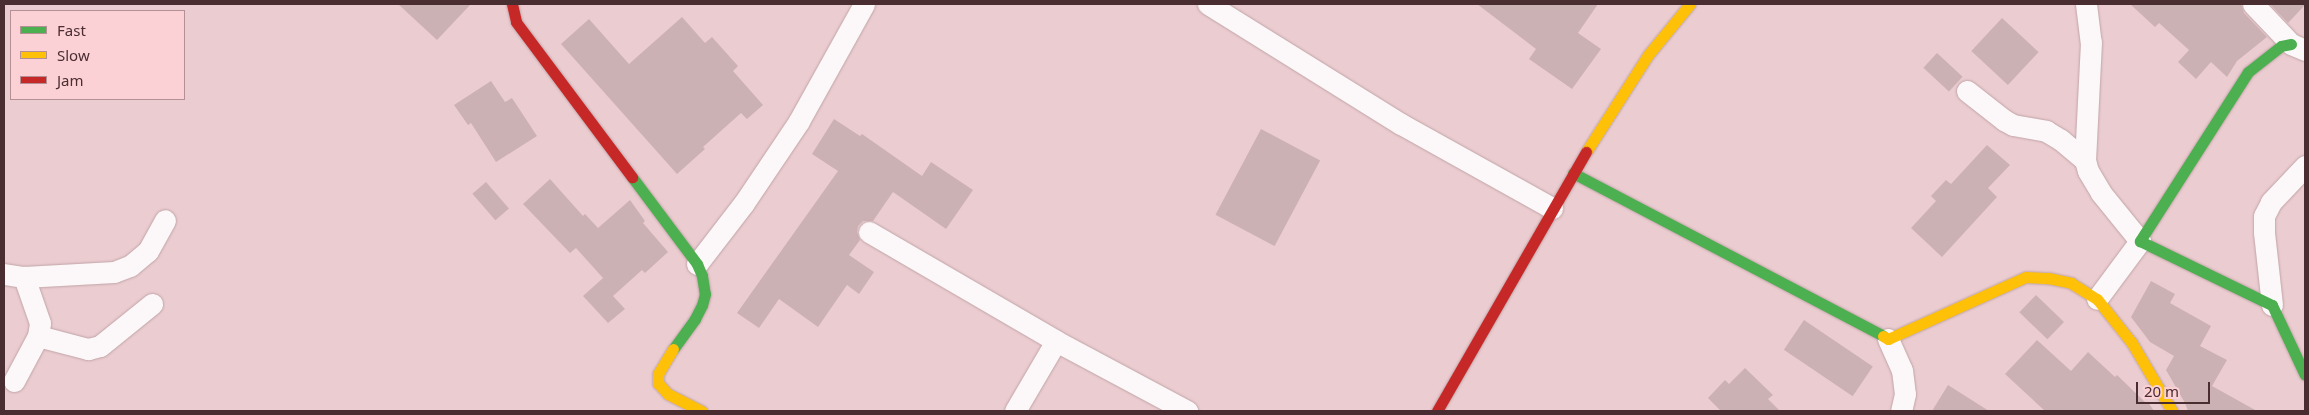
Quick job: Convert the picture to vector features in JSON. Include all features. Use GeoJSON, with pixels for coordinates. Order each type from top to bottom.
{"type":"FeatureCollection","features":[{"type":"Feature","properties":{"kind":"street"},"geometry":{"type":"LineString","coordinates":[[512,4],[516,22],[697,264],[702,276],[705,294],[702,305],[695,319],[664,362],[658,374],[658,383],[668,394],[702,411]]}},
{"type":"Feature","properties":{"kind":"street"},"geometry":{"type":"LineString","coordinates":[[697,264],[754,190],[799,121],[864,4]]}},
{"type":"Feature","properties":{"kind":"street"},"geometry":{"type":"LineString","coordinates":[[1208,4],[1401,124],[1552,208]]}},
{"type":"Feature","properties":{"kind":"street"},"geometry":{"type":"LineString","coordinates":[[1437,411],[1573,173],[1648,54],[1690,4]]}},
{"type":"Feature","properties":{"kind":"street"},"geometry":{"type":"LineString","coordinates":[[2086,4],[2092,42],[2085,160],[2088,171],[2101,193],[2140,241],[2272,305]]}},
{"type":"Feature","properties":{"kind":"street"},"geometry":{"type":"LineString","coordinates":[[2253,4],[2298,47]]}},
{"type":"Feature","properties":{"kind":"street"},"geometry":{"type":"LineString","coordinates":[[2097,299],[2140,241],[2248,72],[2263,58],[2281,46],[2298,47]]}},
{"type":"Feature","properties":{"kind":"street"},"geometry":{"type":"LineString","coordinates":[[1967,91],[2004,120],[2013,125],[2046,131],[2061,140],[2085,160]]}},
{"type":"Feature","properties":{"kind":"street"},"geometry":{"type":"LineString","coordinates":[[2305,166],[2271,202],[2264,216],[2272,305],[2305,375]]}},
{"type":"Feature","properties":{"kind":"street"},"geometry":{"type":"LineString","coordinates":[[1573,173],[1888,339],[1902,370],[1905,394],[1901,411]]}},
{"type":"Feature","properties":{"kind":"street"},"geometry":{"type":"LineString","coordinates":[[14,381],[38,336],[40,323],[14,275],[114,272],[130,266],[148,251],[165,220]]}},
{"type":"Feature","properties":{"kind":"street"},"geometry":{"type":"LineString","coordinates":[[869,232],[1056,341],[1187,411]]}},
{"type":"Feature","properties":{"kind":"street"},"geometry":{"type":"LineString","coordinates":[[1888,339],[2026,277],[2048,278],[2071,283],[2097,299],[2132,343],[2172,411]]}},
{"type":"Feature","properties":{"kind":"street"},"geometry":{"type":"LineString","coordinates":[[38,336],[88,349],[100,346],[152,304]]}},
{"type":"Feature","properties":{"kind":"street"},"geometry":{"type":"LineString","coordinates":[[1015,411],[1056,341]]}},
{"type":"Feature","properties":{"kind":"building"},"geometry":{"type":"Polygon","coordinates":[[[398,4],[471,4],[437,40],[398,4]]]}},
{"type":"Feature","properties":{"kind":"building"},"geometry":{"type":"Polygon","coordinates":[[[1477,4],[1598,4],[1578,33],[1601,49],[1572,89],[1529,59],[1536,49],[1477,4]]]}},
{"type":"Feature","properties":{"kind":"building"},"geometry":{"type":"Polygon","coordinates":[[[2130,4],[2241,4],[2244,13],[2267,37],[2237,61],[2227,77],[2211,62],[2196,79],[2178,62],[2189,50],[2159,23],[2155,27],[2130,4]]]}},
{"type":"Feature","properties":{"kind":"building"},"geometry":{"type":"Polygon","coordinates":[[[2270,4],[2305,4],[2305,5],[2288,23],[2270,4]]]}},
{"type":"Feature","properties":{"kind":"building"},"geometry":{"type":"Polygon","coordinates":[[[682,17],[705,43],[712,37],[738,66],[733,71],[763,105],[747,119],[741,113],[703,147],[705,149],[677,174],[561,44],[589,19],[629,64],[682,17]]]}},
{"type":"Feature","properties":{"kind":"building"},"geometry":{"type":"Polygon","coordinates":[[[2002,18],[2039,52],[2008,85],[1971,51],[2002,18]]]}},
{"type":"Feature","properties":{"kind":"building"},"geometry":{"type":"Polygon","coordinates":[[[1937,53],[1963,77],[1949,91],[1923,68],[1937,53]]]}},
{"type":"Feature","properties":{"kind":"building"},"geometry":{"type":"Polygon","coordinates":[[[491,81],[505,102],[512,98],[537,136],[496,162],[471,123],[468,125],[454,105],[491,81]]]}},
{"type":"Feature","properties":{"kind":"building"},"geometry":{"type":"Polygon","coordinates":[[[834,119],[860,136],[862,134],[922,176],[931,162],[973,190],[946,229],[893,192],[873,221],[863,221],[858,226],[857,232],[860,240],[849,255],[874,272],[859,294],[847,285],[818,327],[779,299],[759,328],[737,313],[838,171],[812,154],[834,119]]]}},
{"type":"Feature","properties":{"kind":"building"},"geometry":{"type":"Polygon","coordinates":[[[1261,129],[1320,160],[1275,246],[1215,215],[1261,129]]]}},
{"type":"Feature","properties":{"kind":"building"},"geometry":{"type":"Polygon","coordinates":[[[1987,145],[2010,165],[1988,188],[1997,197],[1942,257],[1911,228],[1936,201],[1931,196],[1946,180],[1951,184],[1987,145]]]}},
{"type":"Feature","properties":{"kind":"building"},"geometry":{"type":"Polygon","coordinates":[[[550,179],[583,216],[585,214],[598,228],[630,200],[645,221],[643,223],[668,252],[645,273],[642,270],[613,296],[625,309],[608,323],[583,296],[603,278],[576,248],[570,253],[523,204],[550,179]]]}},
{"type":"Feature","properties":{"kind":"building"},"geometry":{"type":"Polygon","coordinates":[[[486,182],[509,208],[495,220],[472,194],[486,182]]]}},
{"type":"Feature","properties":{"kind":"building"},"geometry":{"type":"Polygon","coordinates":[[[2151,281],[2175,294],[2170,303],[2211,326],[2200,346],[2227,360],[2212,386],[2257,411],[2188,411],[2166,370],[2174,356],[2150,342],[2131,317],[2151,281]]]}},
{"type":"Feature","properties":{"kind":"building"},"geometry":{"type":"Polygon","coordinates":[[[2036,295],[2064,322],[2047,339],[2019,312],[2036,295]]]}},
{"type":"Feature","properties":{"kind":"building"},"geometry":{"type":"Polygon","coordinates":[[[1804,320],[1873,366],[1853,396],[1784,350],[1804,320]]]}},
{"type":"Feature","properties":{"kind":"building"},"geometry":{"type":"Polygon","coordinates":[[[2037,340],[2071,371],[2088,352],[2115,377],[2117,375],[2147,404],[2148,402],[2154,411],[2045,411],[2005,374],[2037,340]]]}},
{"type":"Feature","properties":{"kind":"building"},"geometry":{"type":"Polygon","coordinates":[[[1745,368],[1773,395],[1768,399],[1780,411],[1721,411],[1708,398],[1725,380],[1729,384],[1745,368]]]}},
{"type":"Feature","properties":{"kind":"building"},"geometry":{"type":"Polygon","coordinates":[[[1948,385],[1989,411],[1932,411],[1948,385]]]}},
{"type":"Feature","properties":{"kind":"traffic: fast"},"geometry":{"type":"LineString","coordinates":[[2291,44],[2281,46],[2248,72],[2140,241],[2272,305],[2305,375]]}},
{"type":"Feature","properties":{"kind":"traffic: fast"},"geometry":{"type":"LineString","coordinates":[[1573,173],[1883,336]]}},
{"type":"Feature","properties":{"kind":"traffic: fast"},"geometry":{"type":"LineString","coordinates":[[632,177],[697,264],[702,276],[705,294],[702,305],[695,319],[673,349]]}},
{"type":"Feature","properties":{"kind":"traffic: slow"},"geometry":{"type":"LineString","coordinates":[[1586,152],[1648,55],[1690,4]]}},
{"type":"Feature","properties":{"kind":"traffic: slow"},"geometry":{"type":"LineString","coordinates":[[1883,336],[1888,339],[2026,277],[2048,278],[2071,283],[2097,299],[2132,343],[2172,411]]}},
{"type":"Feature","properties":{"kind":"traffic: slow"},"geometry":{"type":"LineString","coordinates":[[673,349],[658,374],[658,383],[668,394],[702,411]]}},
{"type":"Feature","properties":{"kind":"traffic: jam"},"geometry":{"type":"LineString","coordinates":[[512,4],[516,22],[632,177]]}},
{"type":"Feature","properties":{"kind":"traffic: jam"},"geometry":{"type":"LineString","coordinates":[[1437,411],[1586,152]]}}]}
